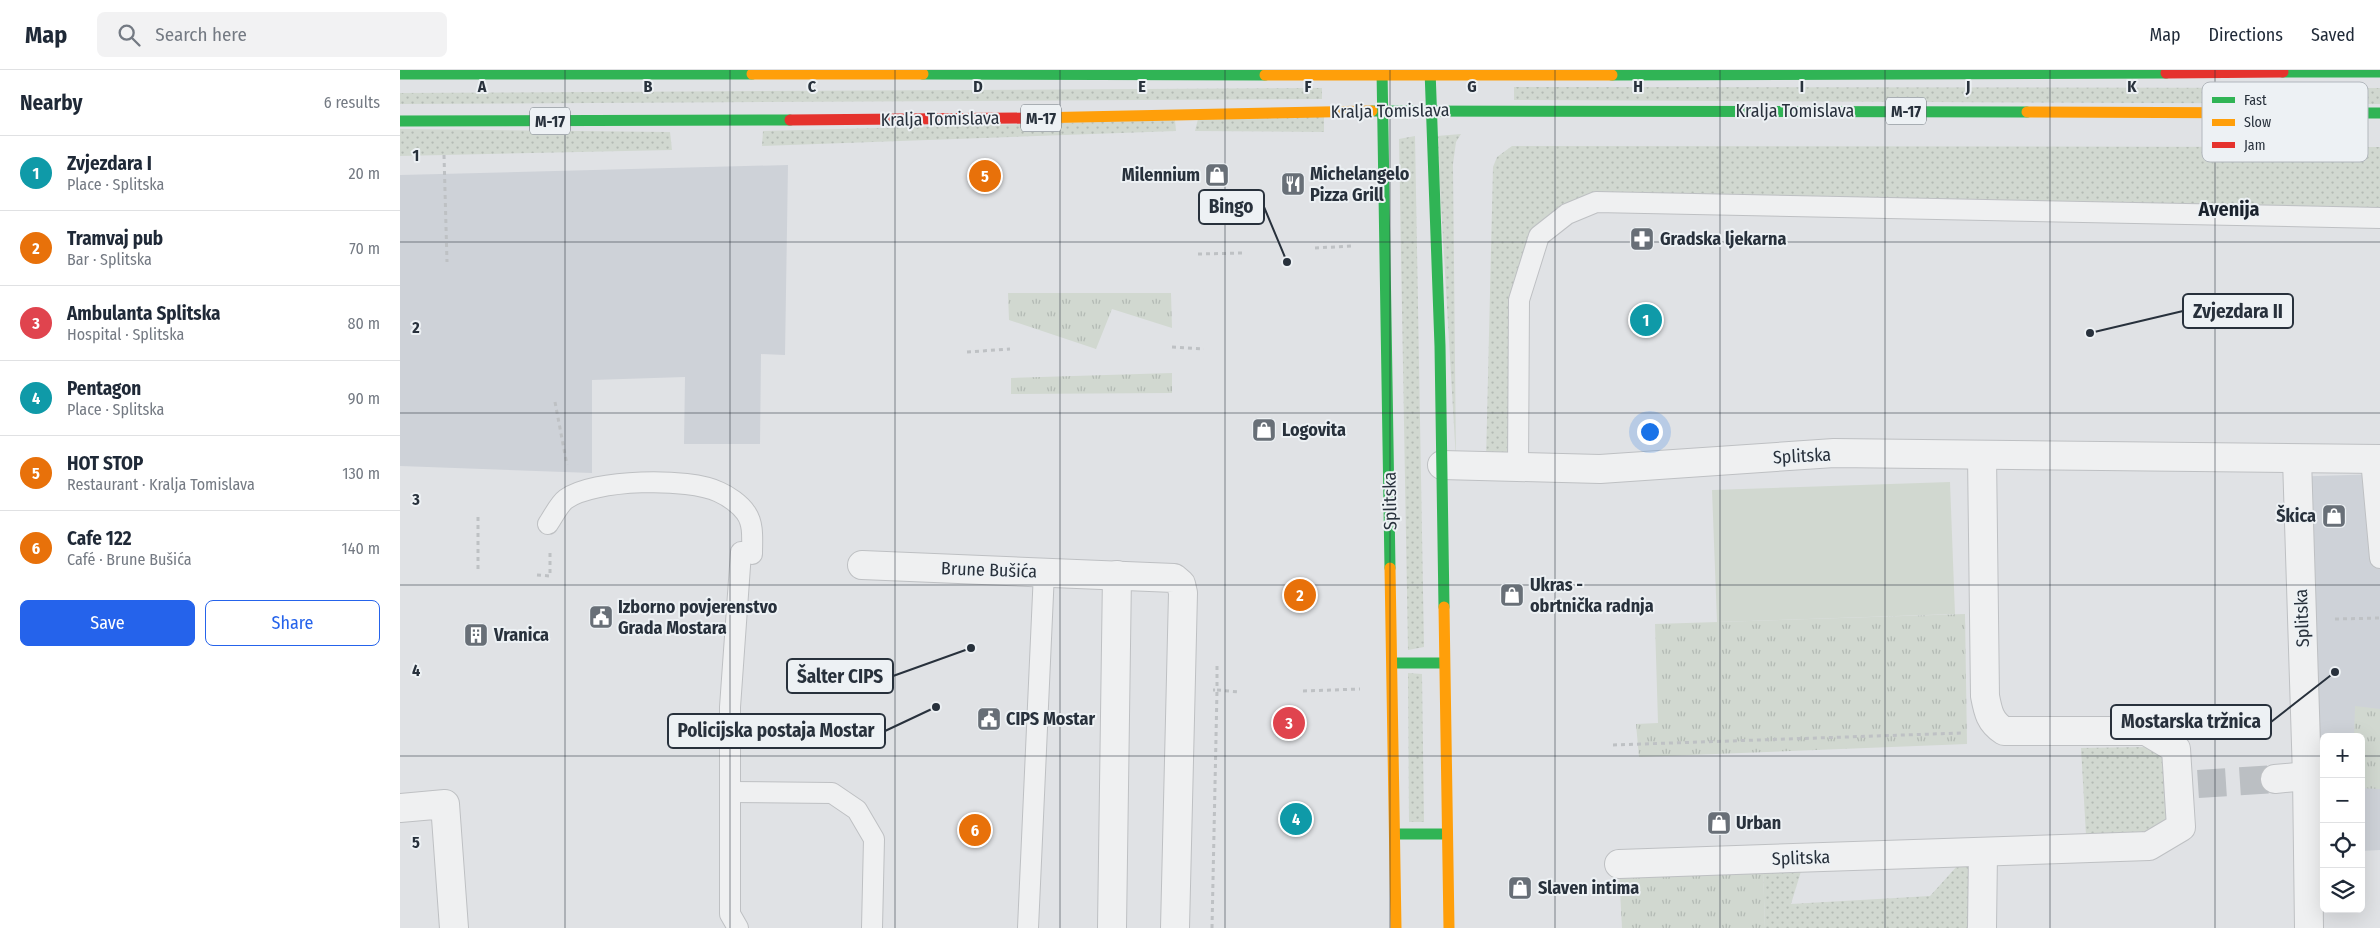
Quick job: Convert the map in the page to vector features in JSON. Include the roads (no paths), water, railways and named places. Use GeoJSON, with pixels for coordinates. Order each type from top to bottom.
{"type":"FeatureCollection","features":[{"type":"Feature","properties":{"kind":"main road","name":"Kralja Tomislava"},"geometry":{"type":"LineString","coordinates":[[400,74],[718,72],[2380,72]]}},
{"type":"Feature","properties":{"kind":"main road","name":"Splitska"},"geometry":{"type":"LineString","coordinates":[[1382,72],[1381,111],[1394,688],[1396,928]]}},
{"type":"Feature","properties":{"kind":"main road"},"geometry":{"type":"LineString","coordinates":[[1430,72],[1442,465],[1449,928]]}},
{"type":"Feature","properties":{"kind":"main road","name":"Kralja Tomislava"},"geometry":{"type":"LineString","coordinates":[[400,121],[900,120],[1432,110],[2202,112]]}},
{"type":"Feature","properties":{"kind":"main road"},"geometry":{"type":"LineString","coordinates":[[1393,663],[1444,663]]}},
{"type":"Feature","properties":{"kind":"main road"},"geometry":{"type":"LineString","coordinates":[[1395,834],[1447,834]]}},
{"type":"Feature","properties":{"kind":"street","name":"Splitska"},"geometry":{"type":"LineString","coordinates":[[1442,465],[1600,469],[1834,453],[2376,459]]}},
{"type":"Feature","properties":{"kind":"street","name":"Splitska"},"geometry":{"type":"LineString","coordinates":[[1619,864],[2149,846],[2181,827],[2188,785],[2176,749],[2146,730],[2004,731],[1994,724],[1987,711],[1985,696],[1982,455]]}},
{"type":"Feature","properties":{"kind":"street","name":"Splitska"},"geometry":{"type":"LineString","coordinates":[[2297,459],[2307,776],[2309,928]]}},
{"type":"Feature","properties":{"kind":"street","name":"Brune Bušića"},"geometry":{"type":"LineString","coordinates":[[862,564],[1174,578],[1181,584],[1183,593],[1175,928]]}},
{"type":"Feature","properties":{"kind":"street"},"geometry":{"type":"LineString","coordinates":[[1112,928],[1117,575]]}},
{"type":"Feature","properties":{"kind":"street"},"geometry":{"type":"LineString","coordinates":[[2275,779],[2307,776]]}},
{"type":"Feature","properties":{"kind":"street"},"geometry":{"type":"LineString","coordinates":[[400,808],[445,804],[454,928]]}},
{"type":"Feature","properties":{"kind":"street"},"geometry":{"type":"LineString","coordinates":[[1982,928],[1983,853]]}},
{"type":"Feature","properties":{"kind":"lane"},"geometry":{"type":"LineString","coordinates":[[1518,467],[1519,300],[1538,236],[1567,214],[1596,202],[2380,218]]}},
{"type":"Feature","properties":{"kind":"lane","name":"Splitska"},"geometry":{"type":"LineString","coordinates":[[2376,459],[2380,558]]}},
{"type":"Feature","properties":{"kind":"lane"},"geometry":{"type":"LineString","coordinates":[[548,524],[565,499],[590,488],[608,484],[638,483],[673,483],[702,487],[719,492],[745,511],[751,522],[730,707],[730,914],[738,928]]}},
{"type":"Feature","properties":{"kind":"lane"},"geometry":{"type":"LineString","coordinates":[[1028,928],[1044,572]]}},
{"type":"Feature","properties":{"kind":"lane"},"geometry":{"type":"LineString","coordinates":[[730,792],[832,793],[857,810],[874,838],[872,928]]}},
{"type":"Feature","properties":{"kind":"tunnel"},"geometry":{"type":"LineString","coordinates":[[2198,784],[2275,779]]}},
{"type":"Feature","properties":{"kind":"place","name":"Milennium"},"geometry":{"type":"Point","coordinates":[1217,175]}},
{"type":"Feature","properties":{"kind":"place","name":"HOT STOP"},"geometry":{"type":"Point","coordinates":[985,176]}},
{"type":"Feature","properties":{"kind":"place","name":"Michelangelo Pizza Grill"},"geometry":{"type":"Point","coordinates":[1293,184]}},
{"type":"Feature","properties":{"kind":"place","name":"Gradska ljekarna"},"geometry":{"type":"Point","coordinates":[1642,239]}},
{"type":"Feature","properties":{"kind":"place","name":"Bingo"},"geometry":{"type":"Point","coordinates":[1287,262]}},
{"type":"Feature","properties":{"kind":"place","name":"Zvjezdara I"},"geometry":{"type":"Point","coordinates":[1646,320]}},
{"type":"Feature","properties":{"kind":"place","name":"Zvjezdara II"},"geometry":{"type":"Point","coordinates":[2090,333]}},
{"type":"Feature","properties":{"kind":"place","name":"Logovita"},"geometry":{"type":"Point","coordinates":[1264,430]}},
{"type":"Feature","properties":{"kind":"place","name":"Škica"},"geometry":{"type":"Point","coordinates":[2334,516]}},
{"type":"Feature","properties":{"kind":"place","name":"Tramvaj pub"},"geometry":{"type":"Point","coordinates":[1300,595]}},
{"type":"Feature","properties":{"kind":"place","name":"Ukras - obrtnička radnja"},"geometry":{"type":"Point","coordinates":[1512,595]}},
{"type":"Feature","properties":{"kind":"place","name":"Izborno povjerenstvo Grada Mostara"},"geometry":{"type":"Point","coordinates":[601,617]}},
{"type":"Feature","properties":{"kind":"place","name":"Vranica"},"geometry":{"type":"Point","coordinates":[476,635]}},
{"type":"Feature","properties":{"kind":"place","name":"Šalter CIPS"},"geometry":{"type":"Point","coordinates":[971,648]}},
{"type":"Feature","properties":{"kind":"place","name":"Mostarska tržnica"},"geometry":{"type":"Point","coordinates":[2335,672]}},
{"type":"Feature","properties":{"kind":"place","name":"Policijska postaja Mostar"},"geometry":{"type":"Point","coordinates":[936,707]}},
{"type":"Feature","properties":{"kind":"place","name":"CIPS Mostar"},"geometry":{"type":"Point","coordinates":[989,719]}},
{"type":"Feature","properties":{"kind":"place","name":"Ambulanta Splitska"},"geometry":{"type":"Point","coordinates":[1289,723]}},
{"type":"Feature","properties":{"kind":"place","name":"Pentagon"},"geometry":{"type":"Point","coordinates":[1296,819]}},
{"type":"Feature","properties":{"kind":"place","name":"Urban"},"geometry":{"type":"Point","coordinates":[1719,823]}},
{"type":"Feature","properties":{"kind":"place","name":"Cafe 122"},"geometry":{"type":"Point","coordinates":[975,830]}},
{"type":"Feature","properties":{"kind":"place","name":"Slaven intima"},"geometry":{"type":"Point","coordinates":[1520,888]}},
{"type":"Feature","properties":{"kind":"district","name":"Avenija"},"geometry":{"type":"Point","coordinates":[2229,209]}}]}
